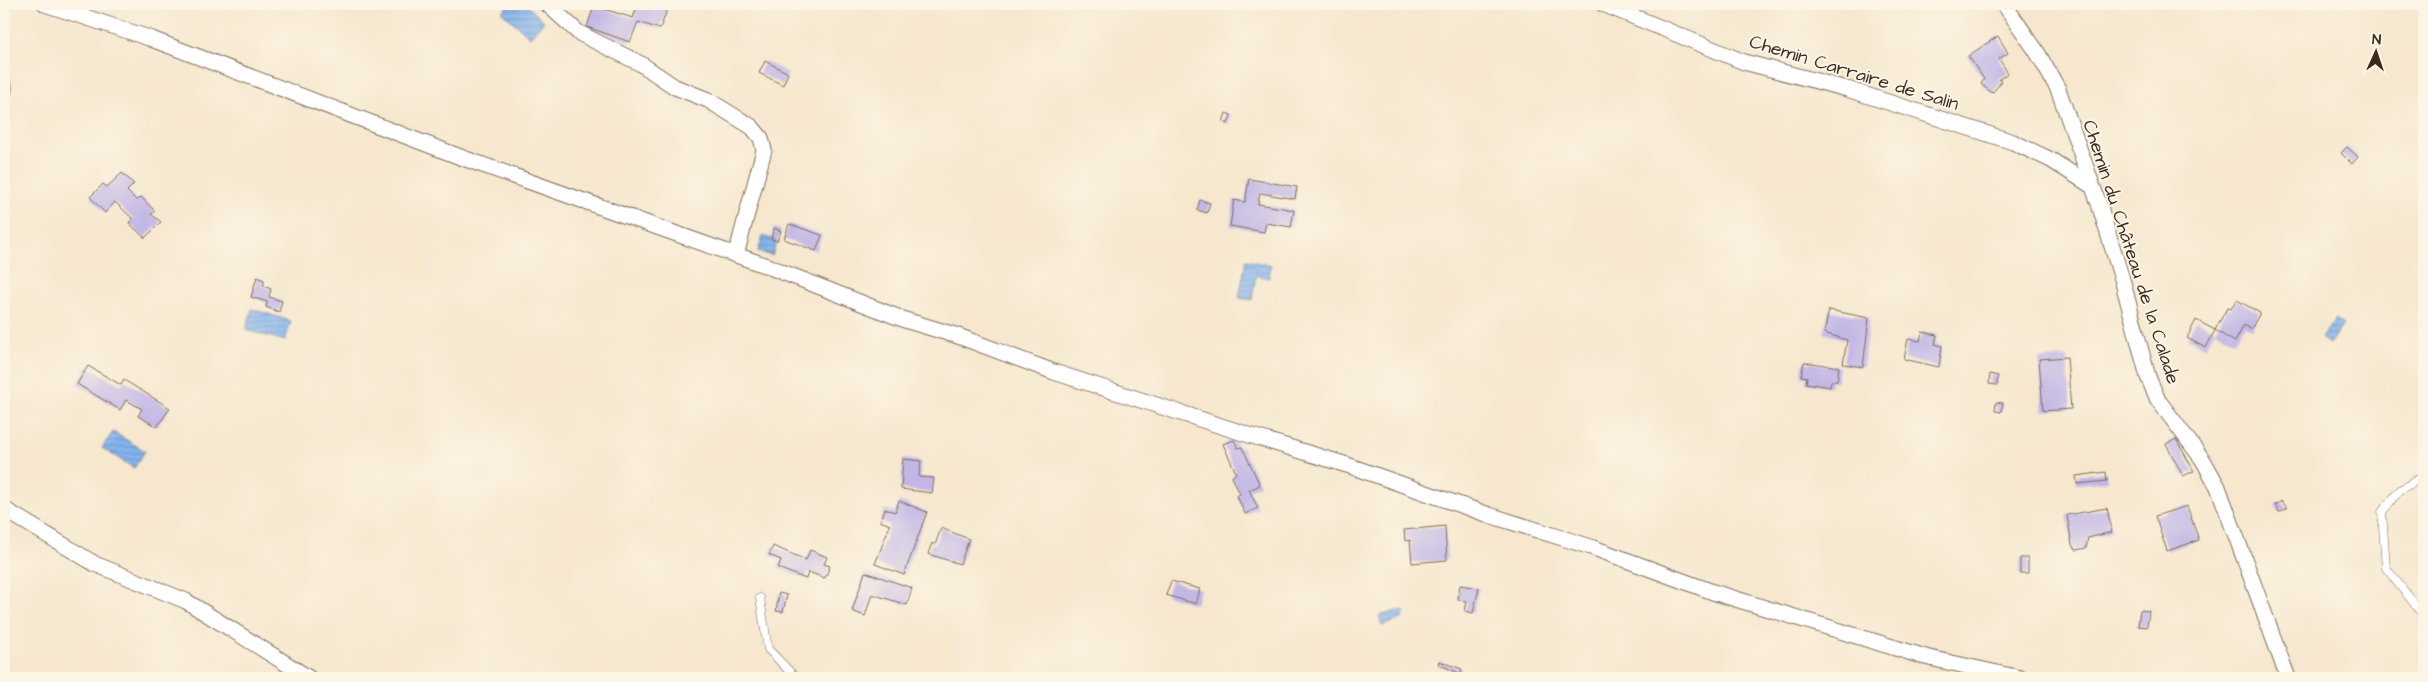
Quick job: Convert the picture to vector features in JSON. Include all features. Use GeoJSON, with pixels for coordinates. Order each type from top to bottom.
{"type":"FeatureCollection","features":[{"type":"Feature","properties":{"kind":"street"},"geometry":{"type":"LineString","coordinates":[[45,4],[149,38],[463,158],[736,255],[855,299],[905,320],[958,336],[1094,385],[1347,465],[1489,515],[1591,547],[1713,592],[1780,611],[1918,655],[2020,678]]}},
{"type":"Feature","properties":{"kind":"street"},"geometry":{"type":"LineString","coordinates":[[547,4],[579,33],[641,64],[675,87],[708,100],[752,127],[761,138],[764,150],[736,255]]}},
{"type":"Feature","properties":{"kind":"street","name":"Chemin Carraire de Salin"},"geometry":{"type":"LineString","coordinates":[[1603,4],[1744,62],[1847,89],[2013,142],[2052,160],[2092,186]]}},
{"type":"Feature","properties":{"kind":"street","name":"Chemin du Château de la Calade"},"geometry":{"type":"LineString","coordinates":[[2004,4],[2037,52],[2058,89],[2122,279],[2148,377],[2158,400],[2203,460],[2218,487],[2288,678]]}},
{"type":"Feature","properties":{"kind":"street"},"geometry":{"type":"LineString","coordinates":[[4,509],[95,564],[186,601],[309,678]]}},
{"type":"Feature","properties":{"kind":"lane"},"geometry":{"type":"LineString","coordinates":[[2424,476],[2400,490],[2382,512],[2386,568],[2424,616]]}},
{"type":"Feature","properties":{"kind":"lane"},"geometry":{"type":"LineString","coordinates":[[760,598],[768,649],[796,678]]}},
{"type":"Feature","properties":{"kind":"water"},"geometry":{"type":"Polygon","coordinates":[[[509,4],[525,4],[544,21],[530,37],[502,12],[509,4]]]}},
{"type":"Feature","properties":{"kind":"water"},"geometry":{"type":"Polygon","coordinates":[[[763,236],[777,241],[772,256],[758,251],[763,236]]]}},
{"type":"Feature","properties":{"kind":"water"},"geometry":{"type":"Polygon","coordinates":[[[1246,260],[1271,265],[1269,278],[1256,275],[1252,300],[1239,298],[1246,260]]]}},
{"type":"Feature","properties":{"kind":"water"},"geometry":{"type":"Polygon","coordinates":[[[252,309],[291,321],[285,341],[246,330],[252,309]]]}},
{"type":"Feature","properties":{"kind":"water"},"geometry":{"type":"Polygon","coordinates":[[[2335,319],[2343,325],[2329,344],[2321,338],[2335,319]]]}},
{"type":"Feature","properties":{"kind":"water"},"geometry":{"type":"Polygon","coordinates":[[[113,432],[145,451],[134,468],[102,448],[113,432]]]}},
{"type":"Feature","properties":{"kind":"water"},"geometry":{"type":"Polygon","coordinates":[[[1400,610],[1405,612],[1402,619],[1382,626],[1379,616],[1400,610]]]}},
{"type":"Feature","properties":{"kind":"building"},"geometry":{"type":"Polygon","coordinates":[[[638,4],[649,4],[667,10],[660,29],[638,22],[630,42],[587,27],[594,6],[633,18],[638,4]]]}},
{"type":"Feature","properties":{"kind":"building"},"geometry":{"type":"Polygon","coordinates":[[[1998,36],[2008,53],[1999,59],[2008,73],[1999,79],[2002,81],[1992,93],[1981,84],[1984,79],[1968,56],[1998,36]]]}},
{"type":"Feature","properties":{"kind":"building"},"geometry":{"type":"Polygon","coordinates":[[[765,61],[788,73],[783,85],[759,73],[765,61]]]}},
{"type":"Feature","properties":{"kind":"building"},"geometry":{"type":"Polygon","coordinates":[[[1226,113],[1231,115],[1228,124],[1223,122],[1226,113]]]}},
{"type":"Feature","properties":{"kind":"building"},"geometry":{"type":"Polygon","coordinates":[[[2347,147],[2358,157],[2352,164],[2341,153],[2347,147]]]}},
{"type":"Feature","properties":{"kind":"building"},"geometry":{"type":"Polygon","coordinates":[[[122,173],[134,184],[127,191],[137,201],[141,197],[155,211],[151,214],[161,222],[145,238],[129,223],[133,219],[115,202],[105,213],[90,197],[103,184],[107,187],[122,173]]]}},
{"type":"Feature","properties":{"kind":"building"},"geometry":{"type":"Polygon","coordinates":[[[1249,179],[1297,187],[1295,199],[1260,193],[1258,204],[1294,210],[1291,227],[1266,223],[1264,232],[1230,226],[1234,200],[1245,202],[1249,179]]]}},
{"type":"Feature","properties":{"kind":"building"},"geometry":{"type":"Polygon","coordinates":[[[1200,200],[1210,203],[1207,213],[1197,210],[1200,200]]]}},
{"type":"Feature","properties":{"kind":"building"},"geometry":{"type":"Polygon","coordinates":[[[789,224],[822,235],[816,251],[784,239],[789,224]]]}},
{"type":"Feature","properties":{"kind":"building"},"geometry":{"type":"Polygon","coordinates":[[[774,228],[781,231],[777,241],[771,239],[774,228]]]}},
{"type":"Feature","properties":{"kind":"building"},"geometry":{"type":"Polygon","coordinates":[[[257,277],[264,280],[264,286],[271,289],[269,297],[282,301],[279,312],[266,307],[267,302],[251,297],[257,277]]]}},
{"type":"Feature","properties":{"kind":"building"},"geometry":{"type":"Polygon","coordinates":[[[2237,300],[2260,313],[2251,329],[2244,325],[2235,342],[2215,330],[2227,308],[2231,309],[2237,300]]]}},
{"type":"Feature","properties":{"kind":"building"},"geometry":{"type":"Polygon","coordinates":[[[1829,310],[1869,318],[1863,367],[1843,364],[1847,340],[1824,333],[1829,310]]]}},
{"type":"Feature","properties":{"kind":"building"},"geometry":{"type":"Polygon","coordinates":[[[2196,320],[2215,330],[2206,348],[2187,338],[2196,320]]]}},
{"type":"Feature","properties":{"kind":"building"},"geometry":{"type":"Polygon","coordinates":[[[1922,332],[1937,335],[1935,344],[1942,346],[1939,367],[1904,359],[1908,339],[1920,341],[1922,332]]]}},
{"type":"Feature","properties":{"kind":"building"},"geometry":{"type":"Polygon","coordinates":[[[2067,357],[2071,409],[2043,411],[2039,359],[2067,357]]]}},
{"type":"Feature","properties":{"kind":"building"},"geometry":{"type":"Polygon","coordinates":[[[1804,362],[1839,367],[1837,381],[1831,381],[1830,387],[1806,383],[1807,377],[1801,376],[1804,362]]]}},
{"type":"Feature","properties":{"kind":"building"},"geometry":{"type":"Polygon","coordinates":[[[88,366],[121,385],[124,380],[170,408],[157,427],[138,416],[142,409],[126,400],[120,410],[77,384],[88,366]]]}},
{"type":"Feature","properties":{"kind":"building"},"geometry":{"type":"Polygon","coordinates":[[[1990,374],[1998,376],[1997,385],[1989,384],[1990,374]]]}},
{"type":"Feature","properties":{"kind":"building"},"geometry":{"type":"Polygon","coordinates":[[[1996,402],[2003,403],[2001,412],[1995,411],[1996,402]]]}},
{"type":"Feature","properties":{"kind":"building"},"geometry":{"type":"Polygon","coordinates":[[[2176,439],[2194,471],[2183,476],[2166,444],[2176,439]]]}},
{"type":"Feature","properties":{"kind":"building"},"geometry":{"type":"Polygon","coordinates":[[[1234,440],[1238,448],[1242,447],[1260,485],[1249,490],[1258,508],[1245,514],[1237,496],[1240,494],[1232,477],[1236,473],[1223,444],[1234,440]]]}},
{"type":"Feature","properties":{"kind":"building"},"geometry":{"type":"Polygon","coordinates":[[[903,459],[921,461],[919,477],[934,478],[932,493],[901,489],[903,459]]]}},
{"type":"Feature","properties":{"kind":"building"},"geometry":{"type":"Polygon","coordinates":[[[2106,472],[2107,481],[2077,484],[2076,476],[2106,472]]]}},
{"type":"Feature","properties":{"kind":"building"},"geometry":{"type":"Polygon","coordinates":[[[899,501],[927,512],[904,575],[875,564],[890,525],[880,521],[885,509],[895,512],[899,501]]]}},
{"type":"Feature","properties":{"kind":"building"},"geometry":{"type":"Polygon","coordinates":[[[2282,501],[2287,508],[2279,512],[2275,505],[2282,501]]]}},
{"type":"Feature","properties":{"kind":"building"},"geometry":{"type":"Polygon","coordinates":[[[2187,506],[2199,540],[2167,551],[2155,516],[2187,506]]]}},
{"type":"Feature","properties":{"kind":"building"},"geometry":{"type":"Polygon","coordinates":[[[2107,508],[2112,532],[2088,538],[2086,548],[2076,550],[2072,545],[2067,515],[2107,508]]]}},
{"type":"Feature","properties":{"kind":"building"},"geometry":{"type":"Polygon","coordinates":[[[1445,526],[1447,560],[1412,563],[1410,540],[1405,541],[1404,530],[1445,526]]]}},
{"type":"Feature","properties":{"kind":"building"},"geometry":{"type":"Polygon","coordinates":[[[941,528],[969,539],[960,564],[928,554],[932,543],[935,545],[941,528]]]}},
{"type":"Feature","properties":{"kind":"building"},"geometry":{"type":"Polygon","coordinates":[[[773,546],[806,560],[810,550],[827,557],[824,564],[830,566],[825,578],[808,572],[806,579],[778,568],[781,560],[769,555],[773,546]]]}},
{"type":"Feature","properties":{"kind":"building"},"geometry":{"type":"Polygon","coordinates":[[[2020,558],[2028,558],[2028,573],[2020,573],[2020,558]]]}},
{"type":"Feature","properties":{"kind":"building"},"geometry":{"type":"Polygon","coordinates":[[[865,572],[912,588],[907,605],[872,594],[865,616],[852,611],[865,572]]]}},
{"type":"Feature","properties":{"kind":"building"},"geometry":{"type":"Polygon","coordinates":[[[1171,581],[1200,589],[1196,604],[1166,595],[1171,581]]]}},
{"type":"Feature","properties":{"kind":"building"},"geometry":{"type":"Polygon","coordinates":[[[1460,585],[1479,588],[1473,613],[1465,611],[1467,601],[1458,600],[1460,585]]]}},
{"type":"Feature","properties":{"kind":"building"},"geometry":{"type":"Polygon","coordinates":[[[779,593],[787,595],[783,612],[776,611],[779,593]]]}},
{"type":"Feature","properties":{"kind":"building"},"geometry":{"type":"Polygon","coordinates":[[[2140,610],[2149,611],[2147,627],[2138,626],[2140,610]]]}},
{"type":"Feature","properties":{"kind":"building"},"geometry":{"type":"Polygon","coordinates":[[[1439,661],[1462,669],[1461,674],[1438,664],[1439,661]]]}}]}
